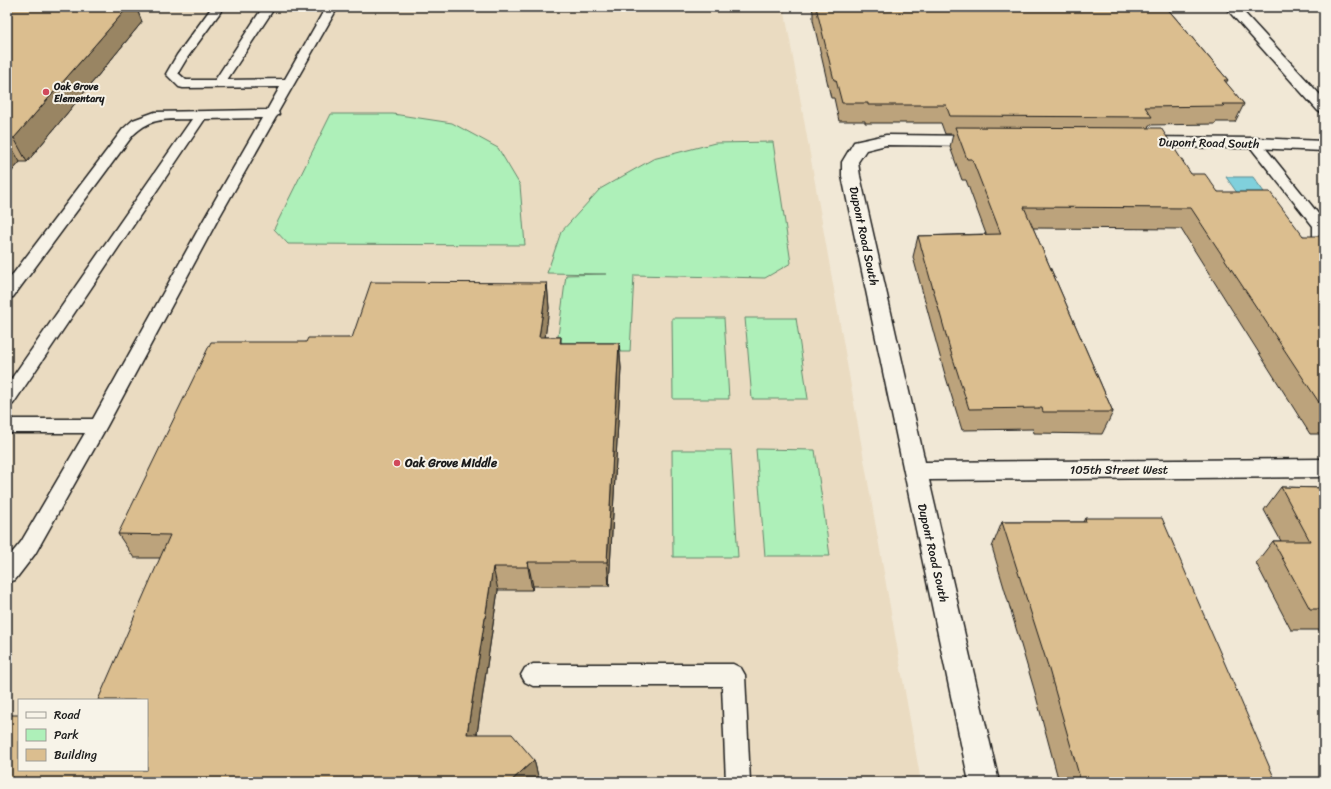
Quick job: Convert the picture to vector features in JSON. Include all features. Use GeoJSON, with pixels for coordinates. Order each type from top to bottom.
{"type":"FeatureCollection","features":[{"type":"Feature","properties":{"kind":"street"},"geometry":{"type":"LineString","coordinates":[[1232,7],[1324,108]]}},
{"type":"Feature","properties":{"kind":"street","name":"Dupont Road South"},"geometry":{"type":"LineString","coordinates":[[984,782],[851,176],[850,162],[860,146],[886,140],[998,141]]}},
{"type":"Feature","properties":{"kind":"street","name":"Dupont Road South"},"geometry":{"type":"LineString","coordinates":[[1126,142],[1254,143],[1324,146]]}},
{"type":"Feature","properties":{"kind":"street","name":"105th Street West"},"geometry":{"type":"LineString","coordinates":[[915,471],[1324,468]]}},
{"type":"Feature","properties":{"kind":"lane"},"geometry":{"type":"LineString","coordinates":[[218,7],[181,58],[172,74],[183,84],[289,83]]}},
{"type":"Feature","properties":{"kind":"lane"},"geometry":{"type":"LineString","coordinates":[[219,83],[269,7]]}},
{"type":"Feature","properties":{"kind":"lane"},"geometry":{"type":"LineString","coordinates":[[7,574],[28,548],[98,426],[210,221],[273,114],[332,7]]}},
{"type":"Feature","properties":{"kind":"lane"},"geometry":{"type":"LineString","coordinates":[[7,293],[128,132],[138,123],[156,116],[273,114]]}},
{"type":"Feature","properties":{"kind":"lane"},"geometry":{"type":"LineString","coordinates":[[7,399],[201,115]]}},
{"type":"Feature","properties":{"kind":"lane"},"geometry":{"type":"LineString","coordinates":[[1254,143],[1320,226],[1321,258],[1324,262]]}},
{"type":"Feature","properties":{"kind":"lane"},"geometry":{"type":"LineString","coordinates":[[7,426],[98,426]]}},
{"type":"Feature","properties":{"kind":"lane"},"geometry":{"type":"LineString","coordinates":[[534,675],[733,675],[738,782]]}},
{"type":"Feature","properties":{"kind":"shaded area"},"geometry":{"type":"Polygon","coordinates":[[[7,7],[784,7],[921,782],[7,782],[7,7]]]}},
{"type":"Feature","properties":{"kind":"green space"},"geometry":{"type":"Polygon","coordinates":[[[331,114],[393,114],[452,123],[498,148],[520,185],[525,245],[288,244],[274,229],[331,114]]]}},
{"type":"Feature","properties":{"kind":"green space"},"geometry":{"type":"Polygon","coordinates":[[[773,142],[791,263],[765,278],[634,275],[630,352],[556,352],[566,275],[607,274],[547,273],[561,232],[600,189],[653,159],[715,143],[773,142]]]}},
{"type":"Feature","properties":{"kind":"green space"},"geometry":{"type":"Polygon","coordinates":[[[672,318],[724,318],[729,399],[673,399],[672,318]]]}},
{"type":"Feature","properties":{"kind":"green space"},"geometry":{"type":"Polygon","coordinates":[[[745,318],[796,318],[808,399],[752,399],[745,318]]]}},
{"type":"Feature","properties":{"kind":"green space"},"geometry":{"type":"Polygon","coordinates":[[[756,449],[815,450],[830,556],[765,556],[756,449]]]}},
{"type":"Feature","properties":{"kind":"green space"},"geometry":{"type":"Polygon","coordinates":[[[672,450],[731,450],[738,557],[673,557],[672,450]]]}},
{"type":"Feature","properties":{"kind":"water"},"geometry":{"type":"Polygon","coordinates":[[[1226,177],[1253,177],[1275,207],[1247,207],[1226,177]]]}},
{"type":"Feature","properties":{"kind":"building","name":"Oak Grove Elementary"},"geometry":{"type":"Polygon","coordinates":[[[7,7],[128,7],[14,138],[7,138],[7,7]]]}},
{"type":"Feature","properties":{"kind":"building"},"geometry":{"type":"Polygon","coordinates":[[[816,7],[1166,7],[1228,80],[1224,80],[1244,104],[1222,104],[1224,106],[1145,107],[1152,117],[950,116],[946,105],[868,105],[868,103],[842,103],[836,80],[834,80],[816,7]]]}},
{"type":"Feature","properties":{"kind":"building"},"geometry":{"type":"Polygon","coordinates":[[[955,127],[1161,128],[1191,174],[1205,174],[1218,192],[1270,192],[1303,236],[1320,236],[1324,241],[1324,410],[1191,208],[1024,207],[1113,412],[1043,412],[1042,408],[969,409],[950,349],[918,236],[1001,234],[972,159],[967,159],[955,127]]]}},
{"type":"Feature","properties":{"kind":"building","name":"Oak Grove Middle"},"geometry":{"type":"Polygon","coordinates":[[[371,282],[547,283],[539,337],[561,337],[560,343],[619,343],[607,562],[528,562],[528,567],[493,567],[467,734],[512,734],[534,760],[510,782],[7,782],[7,715],[18,715],[18,771],[148,771],[148,699],[98,699],[170,535],[118,534],[211,342],[306,342],[308,338],[352,338],[371,282]]]}},
{"type":"Feature","properties":{"kind":"building"},"geometry":{"type":"Polygon","coordinates":[[[1281,487],[1324,488],[1324,609],[1310,609],[1273,541],[1310,541],[1281,487]]]}},
{"type":"Feature","properties":{"kind":"building"},"geometry":{"type":"Polygon","coordinates":[[[1085,518],[1162,518],[1276,782],[1081,782],[1048,666],[1002,522],[1086,522],[1085,518]]]}},
{"type":"Feature","properties":{"kind":"place","name":"Oak Grove Elementary"},"geometry":{"type":"Point","coordinates":[46,92]}},
{"type":"Feature","properties":{"kind":"place","name":"Oak Grove Middle"},"geometry":{"type":"Point","coordinates":[397,463]}}]}
